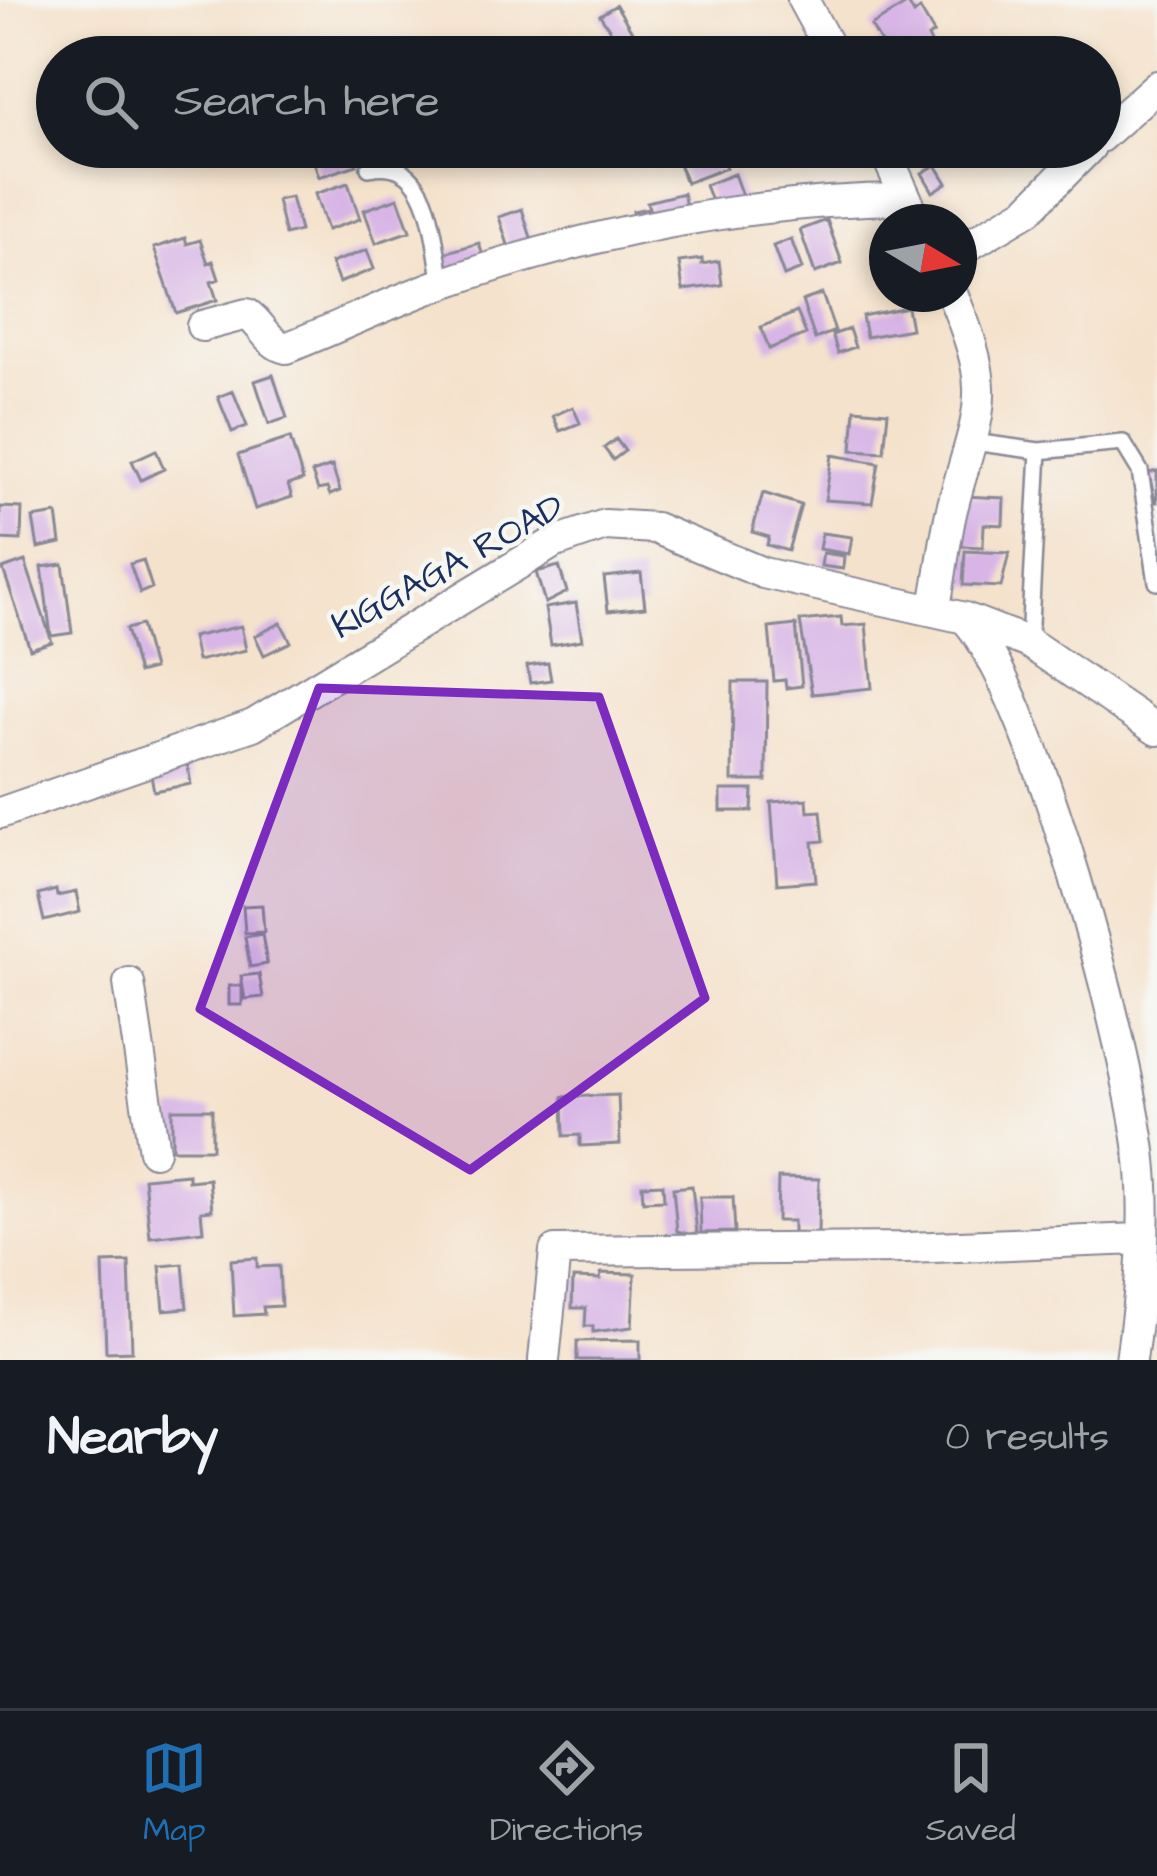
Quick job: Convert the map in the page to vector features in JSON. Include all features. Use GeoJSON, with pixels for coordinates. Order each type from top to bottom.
{"type":"FeatureCollection","features":[{"type":"Feature","properties":{"kind":"street"},"geometry":{"type":"LineString","coordinates":[[803,0],[823,36]]}},
{"type":"Feature","properties":{"kind":"street"},"geometry":{"type":"LineString","coordinates":[[1121,118],[1157,86]]}},
{"type":"Feature","properties":{"kind":"street"},"geometry":{"type":"LineString","coordinates":[[893,168],[908,204]]}},
{"type":"Feature","properties":{"kind":"street"},"geometry":{"type":"LineString","coordinates":[[977,240],[1028,210],[1069,168]]}},
{"type":"Feature","properties":{"kind":"street"},"geometry":{"type":"LineString","coordinates":[[202,326],[248,314],[263,325],[273,343],[286,348],[442,284],[675,224],[840,199],[872,204]]}},
{"type":"Feature","properties":{"kind":"street"},"geometry":{"type":"LineString","coordinates":[[934,611],[951,512],[982,407],[980,371],[959,312]]}},
{"type":"Feature","properties":{"kind":"street","name":"KIGGAGA ROAD"},"geometry":{"type":"LineString","coordinates":[[0,813],[253,725],[553,543],[604,525],[656,528],[763,574],[965,618],[1029,644],[1157,730]]}},
{"type":"Feature","properties":{"kind":"street"},"geometry":{"type":"LineString","coordinates":[[965,618],[988,643],[1012,698],[1099,969],[1141,1162],[1131,1360]]}},
{"type":"Feature","properties":{"kind":"street"},"geometry":{"type":"LineString","coordinates":[[128,982],[154,1151]]}},
{"type":"Feature","properties":{"kind":"street"},"geometry":{"type":"LineString","coordinates":[[544,1360],[555,1251],[907,1248],[1140,1238]]}},
{"type":"Feature","properties":{"kind":"lane"},"geometry":{"type":"LineString","coordinates":[[403,168],[424,199],[442,284]]}},
{"type":"Feature","properties":{"kind":"lane"},"geometry":{"type":"LineString","coordinates":[[973,442],[1039,451],[1123,443],[1140,471],[1157,582]]}},
{"type":"Feature","properties":{"kind":"lane"},"geometry":{"type":"LineString","coordinates":[[1029,644],[1039,451]]}},
{"type":"Feature","properties":{"kind":"highlighted area"},"geometry":{"type":"Polygon","coordinates":[[[319,688],[599,697],[705,998],[470,1170],[200,1009],[319,688]]]}},
{"type":"Feature","properties":{"kind":"building"},"geometry":{"type":"Polygon","coordinates":[[[908,3],[914,14],[920,9],[934,33],[877,36],[871,26],[908,3]]]}},
{"type":"Feature","properties":{"kind":"building"},"geometry":{"type":"Polygon","coordinates":[[[616,5],[634,35],[614,36],[600,15],[616,5]]]}},
{"type":"Feature","properties":{"kind":"building"},"geometry":{"type":"Polygon","coordinates":[[[316,168],[348,168],[319,177],[316,168]]]}},
{"type":"Feature","properties":{"kind":"building"},"geometry":{"type":"Polygon","coordinates":[[[681,168],[726,168],[686,183],[681,168]]]}},
{"type":"Feature","properties":{"kind":"building"},"geometry":{"type":"Polygon","coordinates":[[[938,168],[947,183],[933,192],[922,173],[938,168]]]}},
{"type":"Feature","properties":{"kind":"building"},"geometry":{"type":"Polygon","coordinates":[[[734,174],[745,204],[716,214],[705,185],[734,174]]]}},
{"type":"Feature","properties":{"kind":"building"},"geometry":{"type":"Polygon","coordinates":[[[348,183],[360,219],[327,230],[315,194],[348,183]]]}},
{"type":"Feature","properties":{"kind":"building"},"geometry":{"type":"Polygon","coordinates":[[[683,193],[687,211],[634,221],[633,211],[649,208],[647,202],[683,193]]]}},
{"type":"Feature","properties":{"kind":"building"},"geometry":{"type":"Polygon","coordinates":[[[291,197],[300,231],[285,235],[277,200],[291,197]]]}},
{"type":"Feature","properties":{"kind":"building"},"geometry":{"type":"Polygon","coordinates":[[[398,198],[410,231],[376,243],[364,210],[398,198]]]}},
{"type":"Feature","properties":{"kind":"building"},"geometry":{"type":"Polygon","coordinates":[[[522,209],[532,241],[509,248],[499,217],[522,209]]]}},
{"type":"Feature","properties":{"kind":"building"},"geometry":{"type":"Polygon","coordinates":[[[827,220],[842,263],[815,273],[800,230],[827,220]]]}},
{"type":"Feature","properties":{"kind":"building"},"geometry":{"type":"Polygon","coordinates":[[[185,238],[187,244],[200,240],[208,263],[213,261],[219,279],[211,282],[217,300],[176,313],[154,248],[185,238]]]}},
{"type":"Feature","properties":{"kind":"building"},"geometry":{"type":"Polygon","coordinates":[[[791,239],[802,269],[784,276],[773,246],[791,239]]]}},
{"type":"Feature","properties":{"kind":"building"},"geometry":{"type":"Polygon","coordinates":[[[479,243],[485,263],[450,273],[444,253],[479,243]]]}},
{"type":"Feature","properties":{"kind":"building"},"geometry":{"type":"Polygon","coordinates":[[[367,250],[374,269],[339,283],[331,263],[367,250]]]}},
{"type":"Feature","properties":{"kind":"building"},"geometry":{"type":"Polygon","coordinates":[[[702,259],[702,264],[719,261],[722,285],[683,290],[679,262],[702,259]]]}},
{"type":"Feature","properties":{"kind":"building"},"geometry":{"type":"Polygon","coordinates":[[[822,294],[835,331],[815,339],[802,301],[822,294]]]}},
{"type":"Feature","properties":{"kind":"building"},"geometry":{"type":"Polygon","coordinates":[[[797,312],[806,334],[769,349],[761,327],[797,312]]]}},
{"type":"Feature","properties":{"kind":"building"},"geometry":{"type":"Polygon","coordinates":[[[908,312],[911,329],[866,337],[862,316],[908,312]]]}},
{"type":"Feature","properties":{"kind":"building"},"geometry":{"type":"Polygon","coordinates":[[[849,329],[855,347],[838,353],[832,335],[849,329]]]}},
{"type":"Feature","properties":{"kind":"building"},"geometry":{"type":"Polygon","coordinates":[[[273,375],[287,418],[269,424],[255,381],[273,375]]]}},
{"type":"Feature","properties":{"kind":"building"},"geometry":{"type":"Polygon","coordinates":[[[233,391],[247,426],[232,432],[218,397],[233,391]]]}},
{"type":"Feature","properties":{"kind":"building"},"geometry":{"type":"Polygon","coordinates":[[[573,407],[580,423],[560,431],[553,416],[573,407]]]}},
{"type":"Feature","properties":{"kind":"building"},"geometry":{"type":"Polygon","coordinates":[[[855,409],[888,412],[884,452],[852,450],[855,409]]]}},
{"type":"Feature","properties":{"kind":"building"},"geometry":{"type":"Polygon","coordinates":[[[290,438],[303,480],[288,485],[292,497],[255,509],[238,455],[290,438]]]}},
{"type":"Feature","properties":{"kind":"building"},"geometry":{"type":"Polygon","coordinates":[[[616,439],[625,451],[613,460],[604,448],[616,439]]]}},
{"type":"Feature","properties":{"kind":"building"},"geometry":{"type":"Polygon","coordinates":[[[156,450],[164,469],[141,480],[132,461],[156,450]]]}},
{"type":"Feature","properties":{"kind":"building"},"geometry":{"type":"Polygon","coordinates":[[[832,455],[879,463],[872,503],[825,500],[832,455]]]}},
{"type":"Feature","properties":{"kind":"building"},"geometry":{"type":"Polygon","coordinates":[[[332,466],[340,491],[330,495],[327,488],[318,490],[312,473],[332,466]]]}},
{"type":"Feature","properties":{"kind":"building"},"geometry":{"type":"Polygon","coordinates":[[[1157,471],[1157,502],[1155,502],[1149,473],[1157,471]]]}},
{"type":"Feature","properties":{"kind":"building"},"geometry":{"type":"Polygon","coordinates":[[[763,493],[801,505],[788,551],[767,545],[769,537],[752,532],[763,493]]]}},
{"type":"Feature","properties":{"kind":"building"},"geometry":{"type":"Polygon","coordinates":[[[963,496],[1004,498],[1003,525],[984,524],[983,547],[961,546],[963,496]]]}},
{"type":"Feature","properties":{"kind":"building"},"geometry":{"type":"Polygon","coordinates":[[[0,507],[22,508],[21,540],[0,539],[0,507]]]}},
{"type":"Feature","properties":{"kind":"building"},"geometry":{"type":"Polygon","coordinates":[[[57,514],[61,543],[38,548],[33,518],[57,514]]]}},
{"type":"Feature","properties":{"kind":"building"},"geometry":{"type":"Polygon","coordinates":[[[822,533],[852,537],[849,554],[819,549],[822,533]]]}},
{"type":"Feature","properties":{"kind":"building"},"geometry":{"type":"Polygon","coordinates":[[[965,551],[1009,553],[1001,587],[963,585],[965,551]]]}},
{"type":"Feature","properties":{"kind":"building"},"geometry":{"type":"Polygon","coordinates":[[[823,553],[844,556],[843,569],[821,566],[823,553]]]}},
{"type":"Feature","properties":{"kind":"building"},"geometry":{"type":"Polygon","coordinates":[[[143,560],[152,588],[140,593],[130,564],[143,560]]]}},
{"type":"Feature","properties":{"kind":"building"},"geometry":{"type":"Polygon","coordinates":[[[25,561],[52,642],[30,649],[3,569],[25,561]]]}},
{"type":"Feature","properties":{"kind":"building"},"geometry":{"type":"Polygon","coordinates":[[[63,564],[72,633],[51,636],[42,567],[63,564]]]}},
{"type":"Feature","properties":{"kind":"building"},"geometry":{"type":"Polygon","coordinates":[[[559,566],[567,592],[545,603],[536,572],[559,566]]]}},
{"type":"Feature","properties":{"kind":"building"},"geometry":{"type":"Polygon","coordinates":[[[641,573],[645,607],[608,611],[604,577],[641,573]]]}},
{"type":"Feature","properties":{"kind":"building"},"geometry":{"type":"Polygon","coordinates":[[[576,603],[582,640],[551,645],[545,608],[576,603]]]}},
{"type":"Feature","properties":{"kind":"building"},"geometry":{"type":"Polygon","coordinates":[[[841,617],[842,626],[866,624],[872,688],[812,694],[800,621],[841,617]]]}},
{"type":"Feature","properties":{"kind":"building"},"geometry":{"type":"Polygon","coordinates":[[[281,623],[291,642],[264,655],[255,636],[281,623]]]}},
{"type":"Feature","properties":{"kind":"building"},"geometry":{"type":"Polygon","coordinates":[[[141,625],[153,669],[138,673],[126,629],[141,625]]]}},
{"type":"Feature","properties":{"kind":"building"},"geometry":{"type":"Polygon","coordinates":[[[796,625],[802,686],[786,688],[785,680],[774,681],[769,628],[796,625]]]}},
{"type":"Feature","properties":{"kind":"building"},"geometry":{"type":"Polygon","coordinates":[[[241,626],[246,650],[197,661],[192,637],[241,626]]]}},
{"type":"Feature","properties":{"kind":"building"},"geometry":{"type":"Polygon","coordinates":[[[548,663],[551,680],[530,683],[527,666],[548,663]]]}},
{"type":"Feature","properties":{"kind":"building"},"geometry":{"type":"Polygon","coordinates":[[[733,682],[767,682],[766,781],[732,781],[733,682]]]}},
{"type":"Feature","properties":{"kind":"building"},"geometry":{"type":"Polygon","coordinates":[[[186,756],[191,784],[154,791],[149,764],[186,756]]]}},
{"type":"Feature","properties":{"kind":"building"},"geometry":{"type":"Polygon","coordinates":[[[721,790],[753,790],[752,811],[721,811],[721,790]]]}},
{"type":"Feature","properties":{"kind":"building"},"geometry":{"type":"Polygon","coordinates":[[[807,799],[808,812],[821,811],[824,841],[813,842],[816,881],[777,884],[771,802],[807,799]]]}},
{"type":"Feature","properties":{"kind":"building"},"geometry":{"type":"Polygon","coordinates":[[[56,890],[57,896],[76,892],[80,912],[44,921],[38,895],[56,890]]]}},
{"type":"Feature","properties":{"kind":"building"},"geometry":{"type":"Polygon","coordinates":[[[262,905],[264,932],[245,933],[243,906],[262,905]]]}},
{"type":"Feature","properties":{"kind":"building"},"geometry":{"type":"Polygon","coordinates":[[[262,934],[267,964],[250,967],[245,937],[262,934]]]}},
{"type":"Feature","properties":{"kind":"building"},"geometry":{"type":"Polygon","coordinates":[[[259,974],[263,997],[245,999],[241,976],[259,974]]]}},
{"type":"Feature","properties":{"kind":"building"},"geometry":{"type":"Polygon","coordinates":[[[229,986],[242,986],[242,1005],[229,1005],[229,986]]]}},
{"type":"Feature","properties":{"kind":"building"},"geometry":{"type":"Polygon","coordinates":[[[618,1095],[620,1144],[580,1146],[580,1135],[564,1136],[563,1097],[618,1095]]]}},
{"type":"Feature","properties":{"kind":"building"},"geometry":{"type":"Polygon","coordinates":[[[172,1109],[212,1109],[212,1149],[172,1149],[172,1109]]]}},
{"type":"Feature","properties":{"kind":"building"},"geometry":{"type":"Polygon","coordinates":[[[188,1174],[188,1181],[209,1179],[212,1210],[201,1211],[203,1231],[150,1237],[144,1178],[188,1174]]]}},
{"type":"Feature","properties":{"kind":"building"},"geometry":{"type":"Polygon","coordinates":[[[778,1178],[819,1179],[818,1234],[793,1233],[793,1221],[777,1221],[778,1178]]]}},
{"type":"Feature","properties":{"kind":"building"},"geometry":{"type":"Polygon","coordinates":[[[663,1184],[664,1200],[643,1201],[642,1185],[663,1184]]]}},
{"type":"Feature","properties":{"kind":"building"},"geometry":{"type":"Polygon","coordinates":[[[692,1186],[697,1233],[688,1234],[677,1231],[673,1188],[692,1186]]]}},
{"type":"Feature","properties":{"kind":"building"},"geometry":{"type":"Polygon","coordinates":[[[700,1197],[733,1197],[735,1232],[701,1233],[700,1197]]]}},
{"type":"Feature","properties":{"kind":"building"},"geometry":{"type":"Polygon","coordinates":[[[257,1258],[257,1267],[279,1266],[281,1306],[263,1307],[264,1314],[234,1316],[231,1260],[257,1258]]]}},
{"type":"Feature","properties":{"kind":"building"},"geometry":{"type":"Polygon","coordinates":[[[129,1262],[132,1351],[106,1352],[103,1263],[129,1262]]]}},
{"type":"Feature","properties":{"kind":"building"},"geometry":{"type":"Polygon","coordinates":[[[183,1264],[187,1308],[164,1310],[160,1266],[183,1264]]]}},
{"type":"Feature","properties":{"kind":"building"},"geometry":{"type":"Polygon","coordinates":[[[601,1273],[635,1274],[632,1327],[593,1332],[593,1326],[585,1326],[586,1308],[572,1308],[573,1278],[600,1279],[601,1273]]]}},
{"type":"Feature","properties":{"kind":"building"},"geometry":{"type":"Polygon","coordinates":[[[640,1340],[640,1360],[577,1360],[577,1341],[640,1340]]]}}]}
